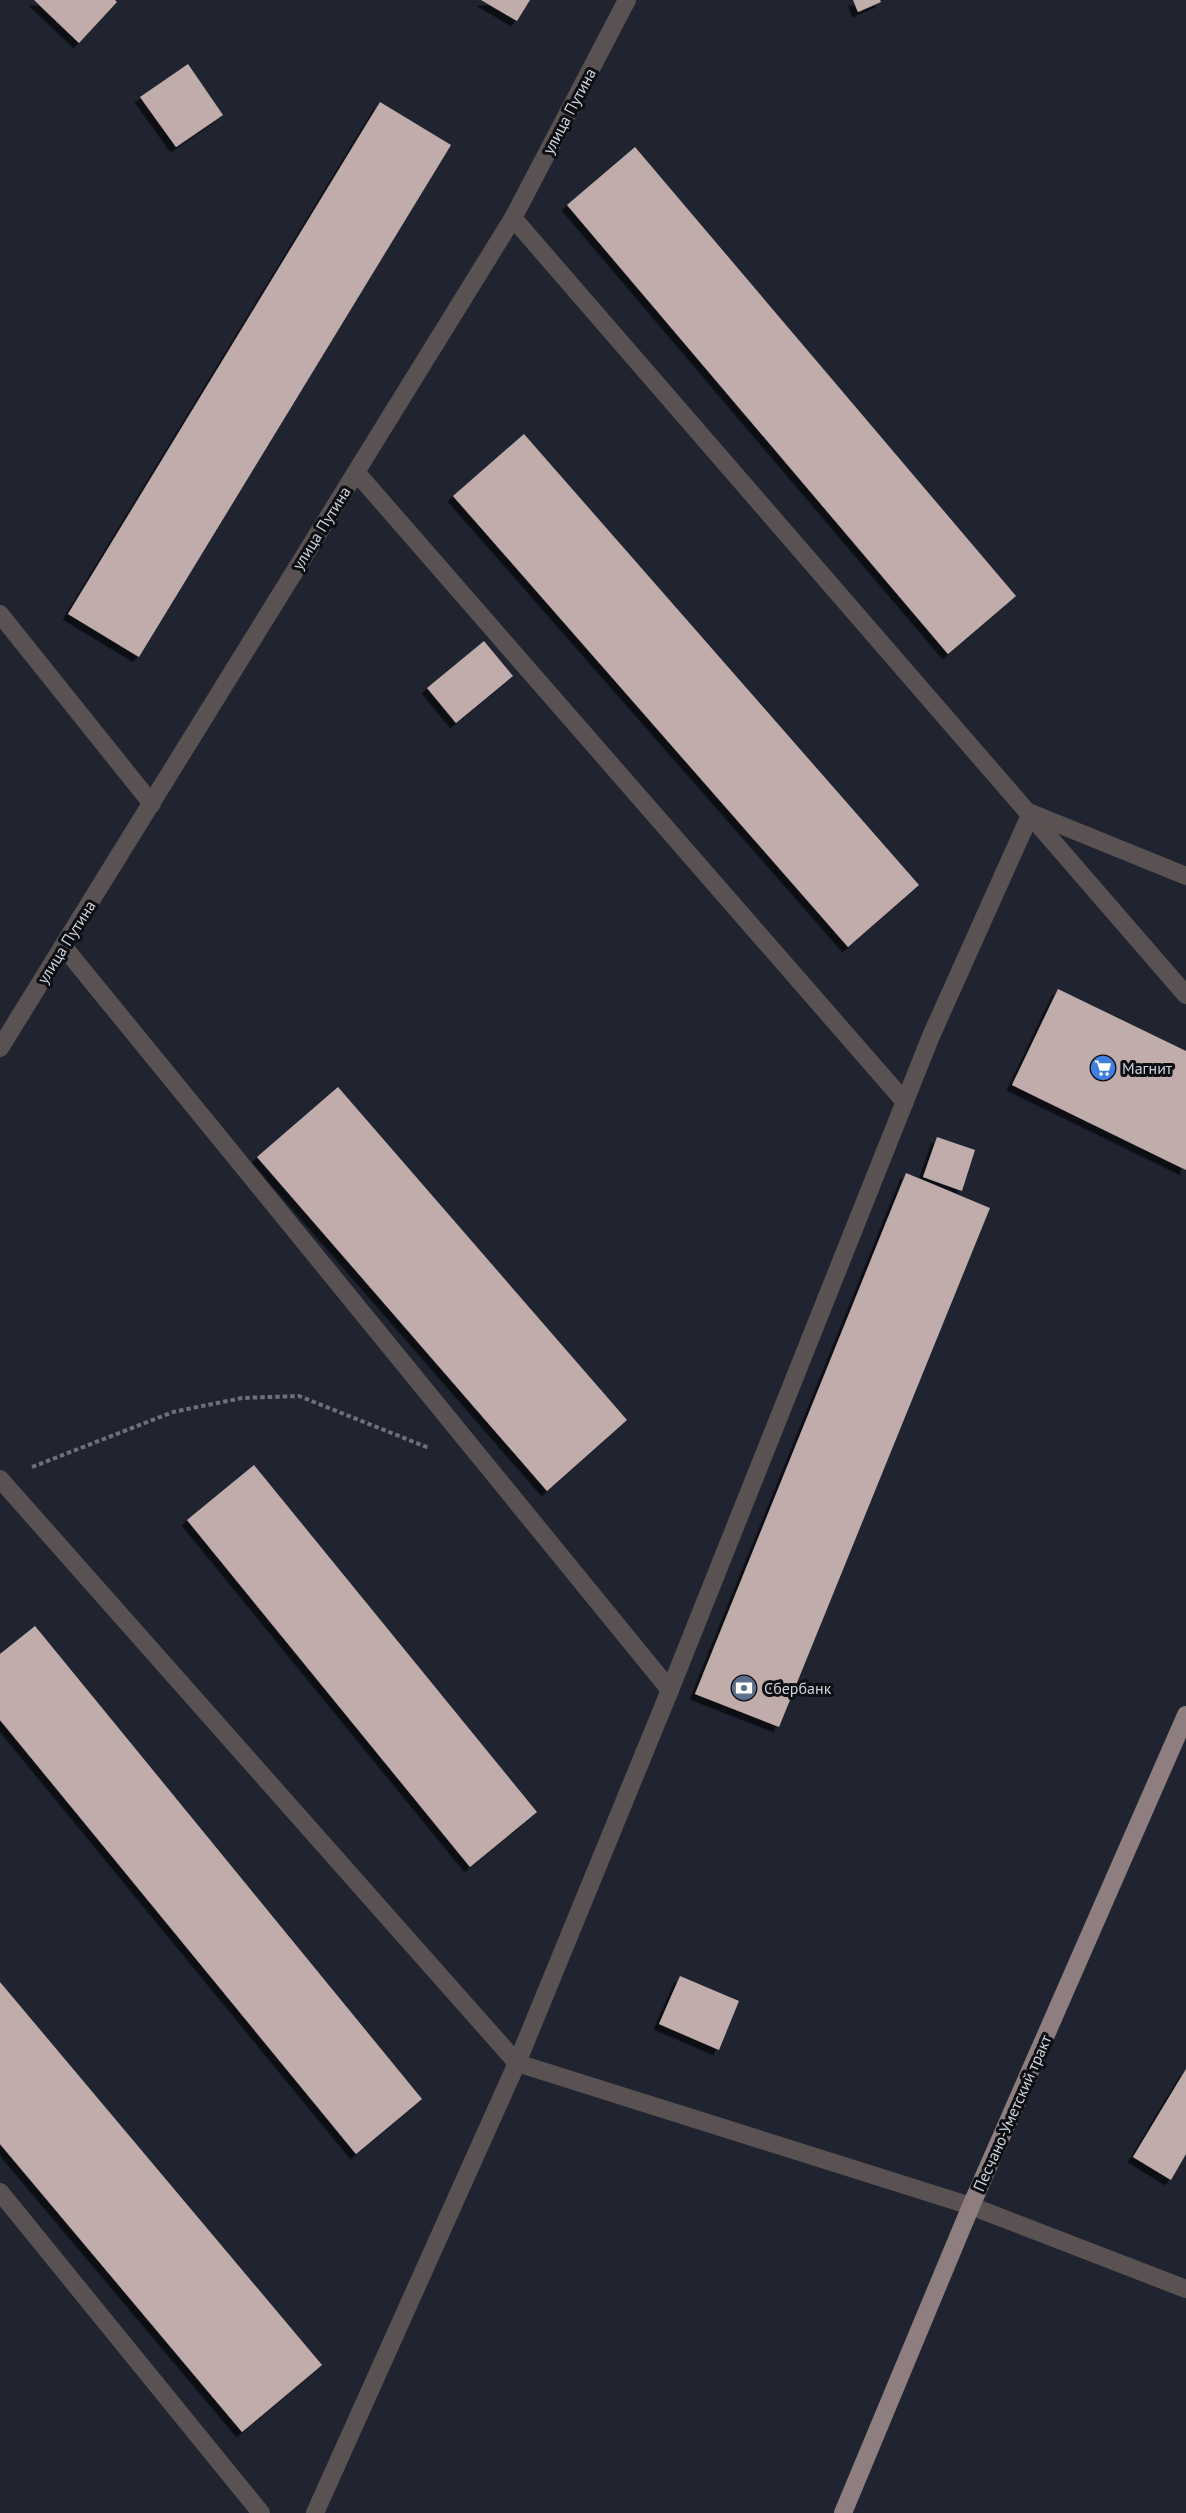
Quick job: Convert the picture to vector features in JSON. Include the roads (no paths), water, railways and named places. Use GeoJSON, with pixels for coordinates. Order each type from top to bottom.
{"type":"FeatureCollection","features":[{"type":"Feature","properties":{"kind":"main road","name":"Песчано-Уметский тракт"},"geometry":{"type":"LineString","coordinates":[[843,2513],[971,2206],[1186,1715]]}},
{"type":"Feature","properties":{"kind":"street","name":"улица Путина"},"geometry":{"type":"LineString","coordinates":[[0,1048],[513,218],[627,0]]}},
{"type":"Feature","properties":{"kind":"street"},"geometry":{"type":"LineString","coordinates":[[513,218],[1031,813],[1186,995]]}},
{"type":"Feature","properties":{"kind":"street"},"geometry":{"type":"LineString","coordinates":[[356,472],[905,1102]]}},
{"type":"Feature","properties":{"kind":"street"},"geometry":{"type":"LineString","coordinates":[[0,614],[152,804]]}},
{"type":"Feature","properties":{"kind":"street"},"geometry":{"type":"LineString","coordinates":[[1031,813],[1186,876]]}},
{"type":"Feature","properties":{"kind":"street"},"geometry":{"type":"LineString","coordinates":[[315,2513],[517,2063],[670,1690],[931,1036],[1031,813]]}},
{"type":"Feature","properties":{"kind":"street"},"geometry":{"type":"LineString","coordinates":[[63,945],[670,1690]]}},
{"type":"Feature","properties":{"kind":"street"},"geometry":{"type":"LineString","coordinates":[[0,1479],[517,2063],[971,2206],[1186,2289]]}},
{"type":"Feature","properties":{"kind":"street"},"geometry":{"type":"LineString","coordinates":[[0,2192],[261,2513]]}},
{"type":"Feature","properties":{"kind":"place","name":"Магнит"},"geometry":{"type":"Point","coordinates":[1103,1068]}},
{"type":"Feature","properties":{"kind":"place","name":"Сбербанк"},"geometry":{"type":"Point","coordinates":[744,1688]}}]}
